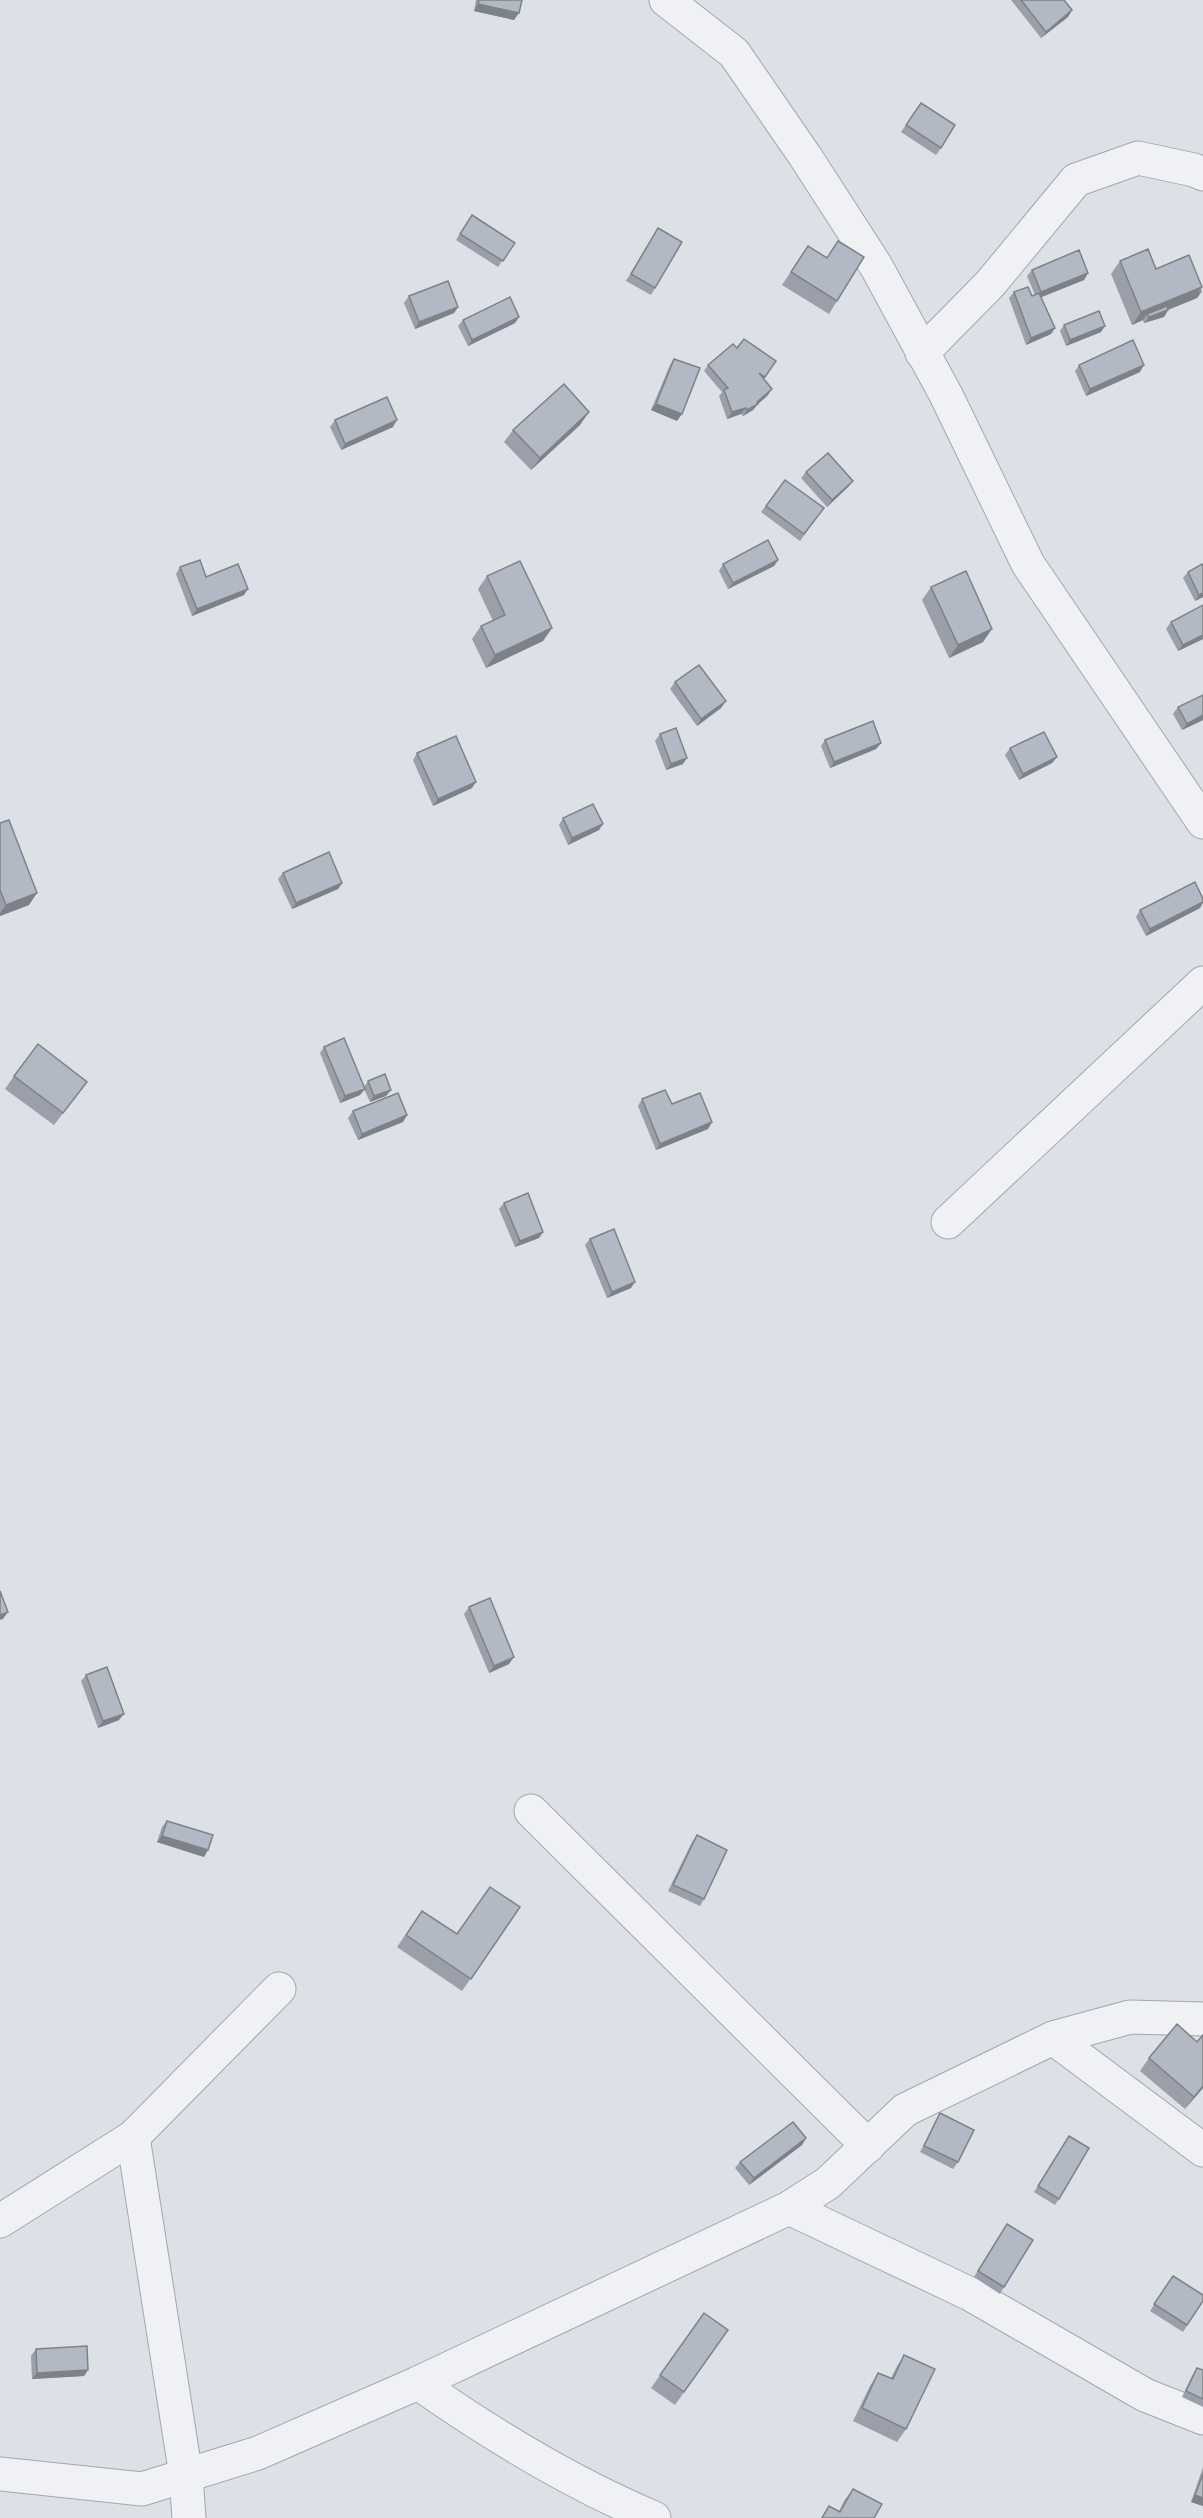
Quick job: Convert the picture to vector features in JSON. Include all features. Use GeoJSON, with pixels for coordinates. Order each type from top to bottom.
{"type":"FeatureCollection","features":[{"type":"Feature","properties":{"kind":"street"},"geometry":{"type":"LineString","coordinates":[[686,6],[734,53],[805,156],[876,266],[946,395],[1028,564],[1203,822]]}},
{"type":"Feature","properties":{"kind":"street"},"geometry":{"type":"LineString","coordinates":[[922,353],[990,284],[1076,180],[1138,158],[1203,174]]}},
{"type":"Feature","properties":{"kind":"street"},"geometry":{"type":"LineString","coordinates":[[948,1222],[1203,983]]}},
{"type":"Feature","properties":{"kind":"street"},"geometry":{"type":"LineString","coordinates":[[531,1811],[868,2146]]}},
{"type":"Feature","properties":{"kind":"street"},"geometry":{"type":"LineString","coordinates":[[0,2221],[133,2137],[279,1989]]}},
{"type":"Feature","properties":{"kind":"street"},"geometry":{"type":"LineString","coordinates":[[0,2475],[142,2490],[258,2453],[418,2383],[789,2208],[828,2183],[905,2110],[1053,2038],[1130,2017],[1203,2019]]}},
{"type":"Feature","properties":{"kind":"street"},"geometry":{"type":"LineString","coordinates":[[1053,2038],[1203,2150]]}},
{"type":"Feature","properties":{"kind":"street"},"geometry":{"type":"LineString","coordinates":[[133,2137],[186,2476],[189,2518]]}},
{"type":"Feature","properties":{"kind":"street"},"geometry":{"type":"LineString","coordinates":[[789,2208],[970,2294],[1145,2395],[1203,2418]]}},
{"type":"Feature","properties":{"kind":"street"},"geometry":{"type":"LineString","coordinates":[[418,2383],[464,2415],[606,2498],[654,2518]]}},
{"type":"Feature","properties":{"kind":"building"},"geometry":{"type":"Polygon","coordinates":[[[479,0],[522,0],[519,13],[478,4],[479,0]]]}},
{"type":"Feature","properties":{"kind":"building"},"geometry":{"type":"Polygon","coordinates":[[[1021,0],[1064,0],[1072,10],[1046,32],[1021,0]]]}},
{"type":"Feature","properties":{"kind":"building"},"geometry":{"type":"Polygon","coordinates":[[[921,103],[955,125],[941,148],[906,125],[921,103]]]}},
{"type":"Feature","properties":{"kind":"building"},"geometry":{"type":"Polygon","coordinates":[[[472,215],[515,243],[503,261],[460,234],[472,215]]]}},
{"type":"Feature","properties":{"kind":"building"},"geometry":{"type":"Polygon","coordinates":[[[658,228],[682,242],[655,288],[631,274],[658,228]]]}},
{"type":"Feature","properties":{"kind":"building"},"geometry":{"type":"Polygon","coordinates":[[[838,241],[864,257],[837,301],[791,272],[808,246],[827,258],[838,241]]]}},
{"type":"Feature","properties":{"kind":"building"},"geometry":{"type":"Polygon","coordinates":[[[1148,249],[1156,269],[1189,255],[1202,287],[1141,312],[1120,261],[1148,249]]]}},
{"type":"Feature","properties":{"kind":"building"},"geometry":{"type":"Polygon","coordinates":[[[1079,250],[1088,273],[1041,292],[1032,270],[1079,250]]]}},
{"type":"Feature","properties":{"kind":"building"},"geometry":{"type":"Polygon","coordinates":[[[448,281],[458,307],[419,322],[409,296],[448,281]]]}},
{"type":"Feature","properties":{"kind":"building"},"geometry":{"type":"Polygon","coordinates":[[[1028,287],[1032,296],[1039,293],[1055,328],[1031,338],[1014,292],[1028,287]]]}},
{"type":"Feature","properties":{"kind":"building"},"geometry":{"type":"Polygon","coordinates":[[[510,297],[519,317],[472,340],[463,320],[510,297]]]}},
{"type":"Feature","properties":{"kind":"building"},"geometry":{"type":"Polygon","coordinates":[[[1167,306],[1168,310],[1149,317],[1147,314],[1167,306]]]}},
{"type":"Feature","properties":{"kind":"building"},"geometry":{"type":"Polygon","coordinates":[[[1099,311],[1105,326],[1070,340],[1064,325],[1099,311]]]}},
{"type":"Feature","properties":{"kind":"building"},"geometry":{"type":"Polygon","coordinates":[[[744,339],[776,361],[765,377],[759,373],[772,389],[757,402],[758,404],[747,410],[746,408],[732,412],[724,390],[728,388],[708,365],[733,344],[737,348],[744,339]]]}},
{"type":"Feature","properties":{"kind":"building"},"geometry":{"type":"Polygon","coordinates":[[[1133,340],[1144,365],[1090,389],[1079,365],[1133,340]]]}},
{"type":"Feature","properties":{"kind":"building"},"geometry":{"type":"Polygon","coordinates":[[[674,359],[700,368],[682,414],[656,404],[674,359]]]}},
{"type":"Feature","properties":{"kind":"building"},"geometry":{"type":"Polygon","coordinates":[[[564,384],[589,412],[540,458],[513,430],[564,384]]]}},
{"type":"Feature","properties":{"kind":"building"},"geometry":{"type":"Polygon","coordinates":[[[387,397],[397,420],[345,444],[335,420],[387,397]]]}},
{"type":"Feature","properties":{"kind":"building"},"geometry":{"type":"Polygon","coordinates":[[[828,453],[853,481],[832,500],[806,472],[828,453]]]}},
{"type":"Feature","properties":{"kind":"building"},"geometry":{"type":"Polygon","coordinates":[[[785,480],[824,508],[804,534],[766,506],[785,480]]]}},
{"type":"Feature","properties":{"kind":"building"},"geometry":{"type":"Polygon","coordinates":[[[768,540],[778,560],[733,583],[723,564],[768,540]]]}},
{"type":"Feature","properties":{"kind":"building"},"geometry":{"type":"Polygon","coordinates":[[[200,560],[206,577],[238,564],[248,589],[197,609],[180,567],[200,560]]]}},
{"type":"Feature","properties":{"kind":"building"},"geometry":{"type":"Polygon","coordinates":[[[520,561],[552,628],[495,655],[481,626],[505,615],[487,576],[520,561]]]}},
{"type":"Feature","properties":{"kind":"building"},"geometry":{"type":"Polygon","coordinates":[[[1202,564],[1203,593],[1199,595],[1188,572],[1202,564]]]}},
{"type":"Feature","properties":{"kind":"building"},"geometry":{"type":"Polygon","coordinates":[[[966,571],[992,629],[958,645],[931,587],[966,571]]]}},
{"type":"Feature","properties":{"kind":"building"},"geometry":{"type":"Polygon","coordinates":[[[1203,605],[1203,635],[1183,645],[1171,622],[1203,605]]]}},
{"type":"Feature","properties":{"kind":"building"},"geometry":{"type":"Polygon","coordinates":[[[699,665],[726,701],[701,719],[675,682],[699,665]]]}},
{"type":"Feature","properties":{"kind":"building"},"geometry":{"type":"Polygon","coordinates":[[[1203,695],[1203,715],[1187,724],[1178,707],[1203,695]]]}},
{"type":"Feature","properties":{"kind":"building"},"geometry":{"type":"Polygon","coordinates":[[[873,721],[881,743],[834,762],[825,740],[873,721]]]}},
{"type":"Feature","properties":{"kind":"building"},"geometry":{"type":"Polygon","coordinates":[[[676,728],[687,758],[671,764],[660,734],[676,728]]]}},
{"type":"Feature","properties":{"kind":"building"},"geometry":{"type":"Polygon","coordinates":[[[1044,732],[1057,757],[1023,774],[1010,748],[1044,732]]]}},
{"type":"Feature","properties":{"kind":"building"},"geometry":{"type":"Polygon","coordinates":[[[456,736],[476,782],[438,799],[417,753],[456,736]]]}},
{"type":"Feature","properties":{"kind":"building"},"geometry":{"type":"Polygon","coordinates":[[[593,804],[603,824],[572,838],[563,818],[593,804]]]}},
{"type":"Feature","properties":{"kind":"building"},"geometry":{"type":"Polygon","coordinates":[[[9,820],[37,893],[6,905],[0,890],[0,823],[9,820]]]}},
{"type":"Feature","properties":{"kind":"building"},"geometry":{"type":"Polygon","coordinates":[[[329,852],[342,883],[296,903],[283,873],[329,852]]]}},
{"type":"Feature","properties":{"kind":"building"},"geometry":{"type":"Polygon","coordinates":[[[1195,882],[1203,902],[1150,929],[1140,910],[1195,882]]]}},
{"type":"Feature","properties":{"kind":"building"},"geometry":{"type":"Polygon","coordinates":[[[344,1038],[365,1089],[345,1096],[324,1047],[344,1038]]]}},
{"type":"Feature","properties":{"kind":"building"},"geometry":{"type":"Polygon","coordinates":[[[38,1044],[87,1082],[63,1113],[14,1076],[38,1044]]]}},
{"type":"Feature","properties":{"kind":"building"},"geometry":{"type":"Polygon","coordinates":[[[385,1074],[391,1090],[374,1096],[368,1081],[385,1074]]]}},
{"type":"Feature","properties":{"kind":"building"},"geometry":{"type":"Polygon","coordinates":[[[665,1090],[672,1104],[700,1093],[712,1122],[660,1144],[642,1099],[665,1090]]]}},
{"type":"Feature","properties":{"kind":"building"},"geometry":{"type":"Polygon","coordinates":[[[398,1093],[407,1115],[362,1134],[353,1111],[398,1093]]]}},
{"type":"Feature","properties":{"kind":"building"},"geometry":{"type":"Polygon","coordinates":[[[528,1193],[543,1232],[520,1241],[504,1203],[528,1193]]]}},
{"type":"Feature","properties":{"kind":"building"},"geometry":{"type":"Polygon","coordinates":[[[614,1229],[635,1282],[612,1292],[590,1239],[614,1229]]]}},
{"type":"Feature","properties":{"kind":"building"},"geometry":{"type":"Polygon","coordinates":[[[0,1591],[8,1612],[0,1615],[0,1591]]]}},
{"type":"Feature","properties":{"kind":"building"},"geometry":{"type":"Polygon","coordinates":[[[490,1598],[514,1657],[494,1666],[469,1607],[490,1598]]]}},
{"type":"Feature","properties":{"kind":"building"},"geometry":{"type":"Polygon","coordinates":[[[107,1667],[124,1714],[103,1721],[86,1675],[107,1667]]]}},
{"type":"Feature","properties":{"kind":"building"},"geometry":{"type":"Polygon","coordinates":[[[167,1821],[213,1835],[208,1850],[162,1836],[167,1821]]]}},
{"type":"Feature","properties":{"kind":"building"},"geometry":{"type":"Polygon","coordinates":[[[697,1835],[727,1850],[704,1899],[673,1885],[697,1835]]]}},
{"type":"Feature","properties":{"kind":"building"},"geometry":{"type":"Polygon","coordinates":[[[490,1887],[520,1907],[471,1979],[406,1935],[422,1911],[457,1934],[490,1887]]]}},
{"type":"Feature","properties":{"kind":"building"},"geometry":{"type":"Polygon","coordinates":[[[1177,2024],[1197,2042],[1203,2035],[1203,2086],[1194,2097],[1149,2058],[1177,2024]]]}},
{"type":"Feature","properties":{"kind":"building"},"geometry":{"type":"Polygon","coordinates":[[[940,2113],[974,2130],[958,2162],[924,2146],[940,2113]]]}},
{"type":"Feature","properties":{"kind":"building"},"geometry":{"type":"Polygon","coordinates":[[[793,2122],[806,2138],[754,2178],[740,2162],[793,2122]]]}},
{"type":"Feature","properties":{"kind":"building"},"geometry":{"type":"Polygon","coordinates":[[[1069,2136],[1089,2148],[1059,2199],[1038,2186],[1069,2136]]]}},
{"type":"Feature","properties":{"kind":"building"},"geometry":{"type":"Polygon","coordinates":[[[1007,2224],[1033,2240],[1004,2287],[978,2271],[1007,2224]]]}},
{"type":"Feature","properties":{"kind":"building"},"geometry":{"type":"Polygon","coordinates":[[[1173,2276],[1203,2295],[1203,2301],[1187,2325],[1154,2304],[1173,2276]]]}},
{"type":"Feature","properties":{"kind":"building"},"geometry":{"type":"Polygon","coordinates":[[[704,2313],[728,2330],[684,2392],[660,2375],[704,2313]]]}},
{"type":"Feature","properties":{"kind":"building"},"geometry":{"type":"Polygon","coordinates":[[[87,2346],[88,2370],[37,2373],[36,2349],[87,2346]]]}},
{"type":"Feature","properties":{"kind":"building"},"geometry":{"type":"Polygon","coordinates":[[[904,2355],[935,2369],[906,2429],[862,2408],[878,2373],[893,2379],[904,2355]]]}},
{"type":"Feature","properties":{"kind":"building"},"geometry":{"type":"Polygon","coordinates":[[[1197,2368],[1203,2370],[1203,2399],[1186,2391],[1197,2368]]]}},
{"type":"Feature","properties":{"kind":"building"},"geometry":{"type":"Polygon","coordinates":[[[1203,2474],[1203,2498],[1195,2495],[1203,2474]]]}},
{"type":"Feature","properties":{"kind":"building"},"geometry":{"type":"Polygon","coordinates":[[[853,2489],[882,2504],[874,2518],[822,2518],[829,2506],[840,2512],[853,2489]]]}}]}
